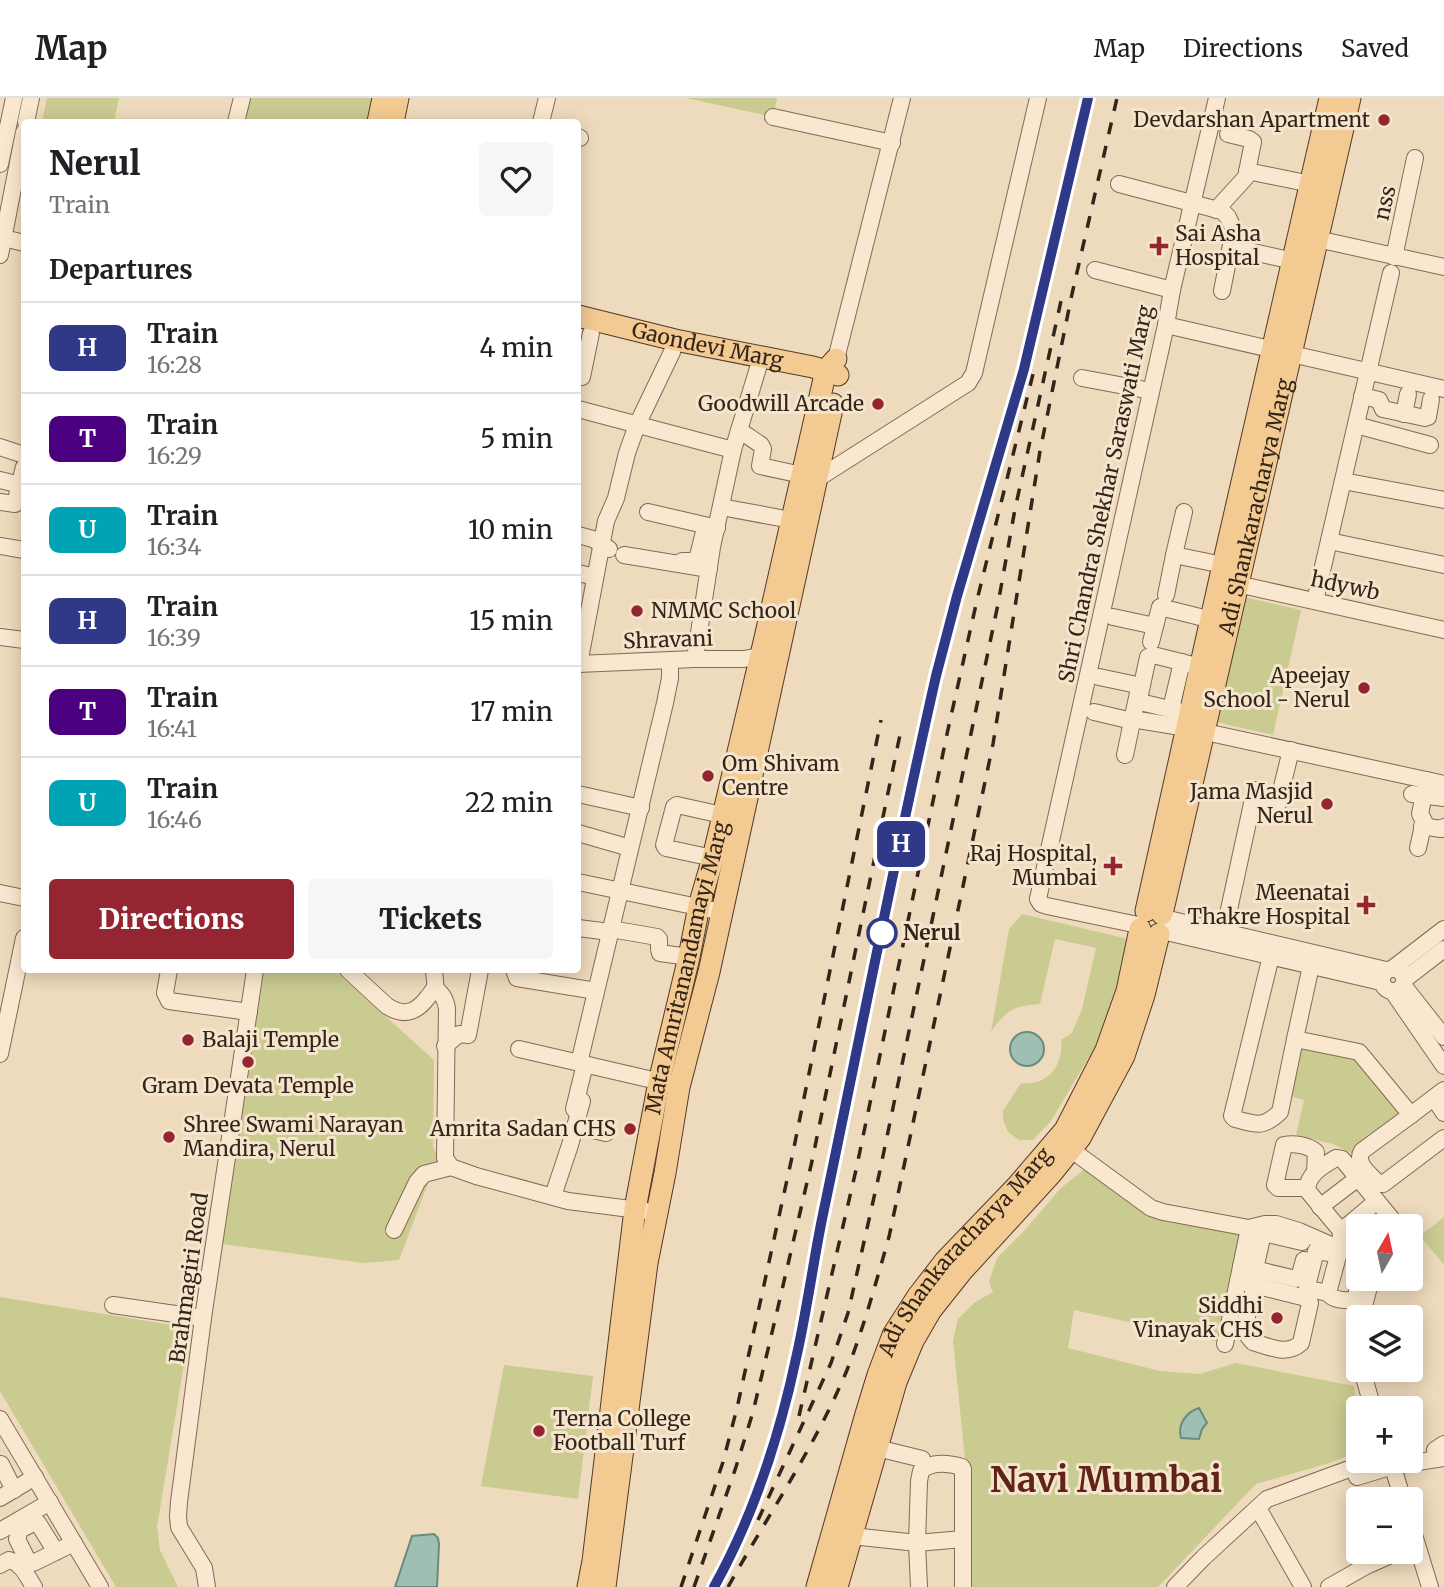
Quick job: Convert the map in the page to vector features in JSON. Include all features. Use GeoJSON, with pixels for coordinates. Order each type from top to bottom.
{"type":"FeatureCollection","features":[{"type":"Feature","properties":{"kind":"main road"},"geometry":{"type":"LineString","coordinates":[[379,119],[383,98]]}},
{"type":"Feature","properties":{"kind":"main road"},"geometry":{"type":"LineString","coordinates":[[394,119],[398,98]]}},
{"type":"Feature","properties":{"kind":"main road","name":"Adi Shankaracharya Marg"},"geometry":{"type":"LineString","coordinates":[[1282,351],[1293,261],[1308,237],[1311,184],[1330,98]]}},
{"type":"Feature","properties":{"kind":"main road","name":"Adi Shankaracharya Marg"},"geometry":{"type":"LineString","coordinates":[[837,1587],[896,1382],[913,1340],[931,1311],[1064,1145],[1065,1130],[1106,1050],[1151,922],[1188,721],[1227,577],[1308,237],[1350,98]]}},
{"type":"Feature","properties":{"kind":"main road","name":"Gaondevi Marg"},"geometry":{"type":"LineString","coordinates":[[581,317],[674,346],[758,368],[801,377],[832,375]]}},
{"type":"Feature","properties":{"kind":"main road","name":"Gaondevi Marg"},"geometry":{"type":"LineString","coordinates":[[584,331],[832,375]]}},
{"type":"Feature","properties":{"kind":"main road","name":"Mata Amritanandamayi Marg"},"geometry":{"type":"LineString","coordinates":[[604,1587],[645,1277],[665,1174],[669,1084],[689,957],[722,815],[769,656],[832,375]]}},
{"type":"Feature","properties":{"kind":"main road","name":"Mata Amritanandamayi Marg"},"geometry":{"type":"LineString","coordinates":[[588,1587],[635,1209],[669,1084],[709,972],[769,656],[791,520],[809,477]]}},
{"type":"Feature","properties":{"kind":"main road","name":"Adi Shankaracharya Marg"},"geometry":{"type":"LineString","coordinates":[[1188,721],[1192,665],[1227,577]]}},
{"type":"Feature","properties":{"kind":"main road","name":"Adi Shankaracharya Marg"},"geometry":{"type":"LineString","coordinates":[[817,1587],[874,1388],[893,1335],[945,1261],[1017,1186],[1064,1145]]}},
{"type":"Feature","properties":{"kind":"street"},"geometry":{"type":"LineString","coordinates":[[0,255],[13,151],[14,98]]}},
{"type":"Feature","properties":{"kind":"street"},"geometry":{"type":"LineString","coordinates":[[27,119],[31,98]]}},
{"type":"Feature","properties":{"kind":"street"},"geometry":{"type":"LineString","coordinates":[[237,119],[242,98]]}},
{"type":"Feature","properties":{"kind":"street"},"geometry":{"type":"LineString","coordinates":[[542,119],[547,98]]}},
{"type":"Feature","properties":{"kind":"street","name":"Mata Amritanandamayi Marg"},"geometry":{"type":"LineString","coordinates":[[832,375],[902,98]]}},
{"type":"Feature","properties":{"kind":"street"},"geometry":{"type":"LineString","coordinates":[[741,431],[761,445],[763,449],[760,466],[809,477],[968,383],[974,373],[1038,98]]}},
{"type":"Feature","properties":{"kind":"street","name":"Shri Chandra Shekhar Saraswati Marg"},"geometry":{"type":"LineString","coordinates":[[1151,922],[1044,905],[1038,899],[1217,98]]}},
{"type":"Feature","properties":{"kind":"street"},"geometry":{"type":"LineString","coordinates":[[773,117],[892,143]]}},
{"type":"Feature","properties":{"kind":"street"},"geometry":{"type":"LineString","coordinates":[[1216,210],[1246,177],[1253,142],[1228,134]]}},
{"type":"Feature","properties":{"kind":"street","name":"nss"},"geometry":{"type":"LineString","coordinates":[[1315,601],[1393,265],[1415,158]]}},
{"type":"Feature","properties":{"kind":"street"},"geometry":{"type":"LineString","coordinates":[[1247,171],[1311,184]]}},
{"type":"Feature","properties":{"kind":"street"},"geometry":{"type":"LineString","coordinates":[[1119,184],[1222,211],[1234,230],[1222,291]]}},
{"type":"Feature","properties":{"kind":"street"},"geometry":{"type":"LineString","coordinates":[[3,227],[21,241]]}},
{"type":"Feature","properties":{"kind":"street"},"geometry":{"type":"LineString","coordinates":[[1308,237],[1393,265],[1444,267]]}},
{"type":"Feature","properties":{"kind":"street"},"geometry":{"type":"LineString","coordinates":[[1231,247],[1293,261]]}},
{"type":"Feature","properties":{"kind":"street"},"geometry":{"type":"LineString","coordinates":[[1099,275],[1172,292]]}},
{"type":"Feature","properties":{"kind":"street"},"geometry":{"type":"LineString","coordinates":[[1166,325],[1367,371],[1438,394],[1425,418],[1382,409],[1379,400],[1363,396]]}},
{"type":"Feature","properties":{"kind":"street"},"geometry":{"type":"LineString","coordinates":[[581,377],[584,331]]}},
{"type":"Feature","properties":{"kind":"street"},"geometry":{"type":"LineString","coordinates":[[581,649],[595,577],[612,550],[606,521],[616,498],[637,425],[674,346]]}},
{"type":"Feature","properties":{"kind":"street"},"geometry":{"type":"LineString","coordinates":[[695,659],[699,566],[710,530],[724,507],[758,368]]}},
{"type":"Feature","properties":{"kind":"street"},"geometry":{"type":"LineString","coordinates":[[1082,378],[1152,391]]}},
{"type":"Feature","properties":{"kind":"street"},"geometry":{"type":"LineString","coordinates":[[1404,414],[1408,394]]}},
{"type":"Feature","properties":{"kind":"street"},"geometry":{"type":"LineString","coordinates":[[581,410],[733,450]]}},
{"type":"Feature","properties":{"kind":"street"},"geometry":{"type":"LineString","coordinates":[[1356,425],[1430,445]]}},
{"type":"Feature","properties":{"kind":"street"},"geometry":{"type":"LineString","coordinates":[[724,507],[733,450],[741,431]]}},
{"type":"Feature","properties":{"kind":"street"},"geometry":{"type":"LineString","coordinates":[[0,447],[21,454]]}},
{"type":"Feature","properties":{"kind":"street"},"geometry":{"type":"LineString","coordinates":[[0,480],[20,485]]}},
{"type":"Feature","properties":{"kind":"street"},"geometry":{"type":"LineString","coordinates":[[0,502],[15,504],[21,480]]}},
{"type":"Feature","properties":{"kind":"street"},"geometry":{"type":"LineString","coordinates":[[1343,481],[1444,500]]}},
{"type":"Feature","properties":{"kind":"street"},"geometry":{"type":"LineString","coordinates":[[724,507],[791,520]]}},
{"type":"Feature","properties":{"kind":"street"},"geometry":{"type":"LineString","coordinates":[[648,512],[710,530]]}},
{"type":"Feature","properties":{"kind":"street"},"geometry":{"type":"LineString","coordinates":[[1113,617],[1153,634],[1184,512]]}},
{"type":"Feature","properties":{"kind":"street"},"geometry":{"type":"LineString","coordinates":[[581,536],[612,550],[674,564],[699,566]]}},
{"type":"Feature","properties":{"kind":"street"},"geometry":{"type":"LineString","coordinates":[[1329,541],[1444,565]]}},
{"type":"Feature","properties":{"kind":"street"},"geometry":{"type":"LineString","coordinates":[[0,546],[21,550]]}},
{"type":"Feature","properties":{"kind":"street","name":"hdywb"},"geometry":{"type":"LineString","coordinates":[[1174,555],[1227,577],[1315,601],[1444,629]]}},
{"type":"Feature","properties":{"kind":"street"},"geometry":{"type":"LineString","coordinates":[[581,574],[595,577]]}},
{"type":"Feature","properties":{"kind":"street"},"geometry":{"type":"LineString","coordinates":[[1163,595],[1212,620]]}},
{"type":"Feature","properties":{"kind":"street"},"geometry":{"type":"LineString","coordinates":[[0,637],[21,640]]}},
{"type":"Feature","properties":{"kind":"street"},"geometry":{"type":"LineString","coordinates":[[1192,665],[1153,655],[1148,657],[1140,702],[1188,721],[1291,750],[1444,784]]}},
{"type":"Feature","properties":{"kind":"street","name":"Shravani"},"geometry":{"type":"LineString","coordinates":[[581,664],[769,656]]}},
{"type":"Feature","properties":{"kind":"street"},"geometry":{"type":"LineString","coordinates":[[565,1144],[596,991],[616,927],[620,890],[665,703],[670,661]]}},
{"type":"Feature","properties":{"kind":"street"},"geometry":{"type":"LineString","coordinates":[[1099,677],[1137,685],[1125,755]]}},
{"type":"Feature","properties":{"kind":"street"},"geometry":{"type":"LineString","coordinates":[[1094,712],[1128,720],[1188,721]]}},
{"type":"Feature","properties":{"kind":"street"},"geometry":{"type":"LineString","coordinates":[[1228,914],[1254,796],[1277,807],[1291,750]]}},
{"type":"Feature","properties":{"kind":"street"},"geometry":{"type":"LineString","coordinates":[[1418,848],[1424,821],[1420,814],[1418,795],[1427,780]]}},
{"type":"Feature","properties":{"kind":"street"},"geometry":{"type":"LineString","coordinates":[[581,795],[640,808]]}},
{"type":"Feature","properties":{"kind":"street"},"geometry":{"type":"LineString","coordinates":[[1418,795],[1444,798]]}},
{"type":"Feature","properties":{"kind":"street"},"geometry":{"type":"LineString","coordinates":[[713,858],[666,848],[664,845],[674,807],[677,805],[722,815]]}},
{"type":"Feature","properties":{"kind":"street"},"geometry":{"type":"LineString","coordinates":[[1422,827],[1444,827]]}},
{"type":"Feature","properties":{"kind":"street"},"geometry":{"type":"LineString","coordinates":[[581,834],[630,848]]}},
{"type":"Feature","properties":{"kind":"street"},"geometry":{"type":"LineString","coordinates":[[581,843],[600,848]]}},
{"type":"Feature","properties":{"kind":"street"},"geometry":{"type":"LineString","coordinates":[[581,883],[722,912]]}},
{"type":"Feature","properties":{"kind":"street"},"geometry":{"type":"LineString","coordinates":[[0,893],[21,897]]}},
{"type":"Feature","properties":{"kind":"street"},"geometry":{"type":"LineString","coordinates":[[1151,922],[1311,966],[1393,980],[1444,950]]}},
{"type":"Feature","properties":{"kind":"street"},"geometry":{"type":"LineString","coordinates":[[1151,922],[1393,980],[1444,1037]]}},
{"type":"Feature","properties":{"kind":"street"},"geometry":{"type":"LineString","coordinates":[[581,928],[616,927],[657,937],[660,953],[689,957]]}},
{"type":"Feature","properties":{"kind":"street"},"geometry":{"type":"LineString","coordinates":[[1393,980],[1444,929]]}},
{"type":"Feature","properties":{"kind":"street"},"geometry":{"type":"LineString","coordinates":[[0,1054],[2,1032],[21,951]]}},
{"type":"Feature","properties":{"kind":"street"},"geometry":{"type":"LineString","coordinates":[[1271,956],[1232,1116],[1235,1119],[1259,1125],[1280,1112],[1311,966]]}},
{"type":"Feature","properties":{"kind":"street"},"geometry":{"type":"LineString","coordinates":[[168,973],[165,993],[169,1001],[249,1012]]}},
{"type":"Feature","properties":{"kind":"street","name":"Brahmagiri Road"},"geometry":{"type":"LineString","coordinates":[[207,1587],[204,1568],[184,1538],[178,1516],[203,1318],[255,973]]}},
{"type":"Feature","properties":{"kind":"street"},"geometry":{"type":"LineString","coordinates":[[351,973],[387,1006],[403,1013],[414,1011],[435,988],[434,973]]}},
{"type":"Feature","properties":{"kind":"street"},"geometry":{"type":"LineString","coordinates":[[445,1046],[458,1034],[468,1035],[479,973]]}},
{"type":"Feature","properties":{"kind":"street"},"geometry":{"type":"LineString","coordinates":[[515,973],[517,978],[596,991]]}},
{"type":"Feature","properties":{"kind":"street"},"geometry":{"type":"LineString","coordinates":[[1393,980],[1444,1066]]}},
{"type":"Feature","properties":{"kind":"street"},"geometry":{"type":"LineString","coordinates":[[435,988],[442,993],[447,1007],[445,1158],[451,1167]]}},
{"type":"Feature","properties":{"kind":"street"},"geometry":{"type":"LineString","coordinates":[[1296,1039],[1359,1052],[1411,1115]]}},
{"type":"Feature","properties":{"kind":"street"},"geometry":{"type":"LineString","coordinates":[[519,1049],[669,1084]]}},
{"type":"Feature","properties":{"kind":"street"},"geometry":{"type":"LineString","coordinates":[[1444,1113],[1439,1094],[1362,1151],[1359,1162],[1379,1184],[1383,1184],[1444,1138]]}},
{"type":"Feature","properties":{"kind":"street"},"geometry":{"type":"LineString","coordinates":[[553,1196],[578,1114],[608,1128]]}},
{"type":"Feature","properties":{"kind":"street"},"geometry":{"type":"LineString","coordinates":[[1064,1145],[1151,1208],[1249,1228],[1276,1224],[1299,1231],[1339,1252]]}},
{"type":"Feature","properties":{"kind":"street"},"geometry":{"type":"LineString","coordinates":[[1284,1145],[1303,1146],[1316,1152],[1315,1172],[1307,1188],[1278,1188],[1275,1185],[1284,1145]]}},
{"type":"Feature","properties":{"kind":"street"},"geometry":{"type":"LineString","coordinates":[[1315,1172],[1339,1157],[1388,1214]]}},
{"type":"Feature","properties":{"kind":"street"},"geometry":{"type":"LineString","coordinates":[[394,1230],[417,1182],[425,1174],[451,1167],[475,1176],[568,1200],[656,1213]]}},
{"type":"Feature","properties":{"kind":"street"},"geometry":{"type":"LineString","coordinates":[[1320,1207],[1357,1178]]}},
{"type":"Feature","properties":{"kind":"street"},"geometry":{"type":"LineString","coordinates":[[1307,1188],[1341,1231]]}},
{"type":"Feature","properties":{"kind":"street"},"geometry":{"type":"LineString","coordinates":[[1328,1293],[1339,1252],[1341,1231],[1377,1200]]}},
{"type":"Feature","properties":{"kind":"street"},"geometry":{"type":"LineString","coordinates":[[1247,1275],[1306,1298],[1310,1303],[1301,1343],[1297,1347],[1286,1352],[1253,1342],[1256,1337],[1246,1332],[1247,1275],[1249,1228]]}},
{"type":"Feature","properties":{"kind":"street"},"geometry":{"type":"LineString","coordinates":[[1225,1344],[1247,1275],[1262,1238],[1268,1234],[1306,1245],[1299,1278],[1247,1275]]}},
{"type":"Feature","properties":{"kind":"street"},"geometry":{"type":"LineString","coordinates":[[1346,1253],[1316,1251],[1307,1286],[1308,1289],[1328,1293],[1333,1298],[1354,1300],[1356,1292]]}},
{"type":"Feature","properties":{"kind":"street"},"geometry":{"type":"LineString","coordinates":[[113,1305],[203,1318]]}},
{"type":"Feature","properties":{"kind":"street"},"geometry":{"type":"LineString","coordinates":[[1,1421],[100,1587]]}},
{"type":"Feature","properties":{"kind":"street"},"geometry":{"type":"LineString","coordinates":[[877,1448],[922,1459]]}},
{"type":"Feature","properties":{"kind":"street"},"geometry":{"type":"LineString","coordinates":[[1423,1452],[1442,1450]]}},
{"type":"Feature","properties":{"kind":"street"},"geometry":{"type":"LineString","coordinates":[[1423,1455],[1442,1450]]}},
{"type":"Feature","properties":{"kind":"street"},"geometry":{"type":"LineString","coordinates":[[1,1464],[7,1494],[35,1477]]}},
{"type":"Feature","properties":{"kind":"street"},"geometry":{"type":"LineString","coordinates":[[919,1587],[919,1481],[921,1471],[930,1464],[954,1464],[962,1467],[963,1587]]}},
{"type":"Feature","properties":{"kind":"street"},"geometry":{"type":"LineString","coordinates":[[1300,1492],[1346,1472]]}},
{"type":"Feature","properties":{"kind":"street"},"geometry":{"type":"LineString","coordinates":[[1175,1587],[1267,1499],[1362,1473]]}},
{"type":"Feature","properties":{"kind":"street"},"geometry":{"type":"LineString","coordinates":[[8,1530],[50,1503]]}},
{"type":"Feature","properties":{"kind":"street"},"geometry":{"type":"LineString","coordinates":[[1258,1508],[1303,1587]]}},
{"type":"Feature","properties":{"kind":"street"},"geometry":{"type":"LineString","coordinates":[[852,1535],[917,1543],[963,1539]]}},
{"type":"Feature","properties":{"kind":"street"},"geometry":{"type":"LineString","coordinates":[[56,1552],[74,1543]]}},
{"type":"Feature","properties":{"kind":"street"},"geometry":{"type":"LineString","coordinates":[[0,1565],[9,1560],[16,1562],[34,1587]]}},
{"type":"Feature","properties":{"kind":"street"},"geometry":{"type":"LineString","coordinates":[[1329,1587],[1371,1564]]}},
{"type":"Feature","properties":{"kind":"street"},"geometry":{"type":"LineString","coordinates":[[1421,1564],[1430,1587]]}},
{"type":"Feature","properties":{"kind":"green space"},"geometry":{"type":"Polygon","coordinates":[[[47,98],[119,98],[115,119],[43,119],[47,98]]]}},
{"type":"Feature","properties":{"kind":"green space"},"geometry":{"type":"Polygon","coordinates":[[[247,98],[371,98],[368,119],[243,119],[247,98]]]}},
{"type":"Feature","properties":{"kind":"green space"},"geometry":{"type":"Polygon","coordinates":[[[686,98],[777,98],[773,117],[686,98]]]}},
{"type":"Feature","properties":{"kind":"green space"},"geometry":{"type":"Polygon","coordinates":[[[1244,597],[1301,610],[1273,735],[1216,722],[1244,597]]]}},
{"type":"Feature","properties":{"kind":"green space"},"geometry":{"type":"Polygon","coordinates":[[[1022,914],[1128,939],[1123,975],[1109,1023],[1051,1121],[1033,1140],[1019,1140],[1008,1132],[1003,1111],[1021,1083],[1039,1081],[1057,1065],[1061,1040],[1072,1033],[1082,1009],[1096,948],[1055,939],[1040,1004],[1011,1010],[991,1032],[1009,929],[1022,914]]]}},
{"type":"Feature","properties":{"kind":"green space"},"geometry":{"type":"Polygon","coordinates":[[[260,973],[337,973],[434,1060],[433,1147],[438,1157],[399,1260],[364,1263],[222,1244],[260,973]]]}},
{"type":"Feature","properties":{"kind":"green space"},"geometry":{"type":"Polygon","coordinates":[[[1301,1047],[1361,1061],[1403,1113],[1352,1154],[1333,1144],[1296,1135],[1304,1100],[1290,1096],[1301,1047]]]}},
{"type":"Feature","properties":{"kind":"green space"},"geometry":{"type":"Polygon","coordinates":[[[1086,1168],[1120,1194],[1244,1231],[1220,1342],[1074,1310],[1068,1348],[1160,1371],[1200,1374],[1236,1363],[1354,1386],[1356,1396],[1346,1396],[1346,1456],[1256,1484],[1158,1587],[968,1587],[966,1468],[953,1341],[958,1319],[974,1303],[993,1292],[989,1282],[997,1258],[1061,1188],[1086,1168]]]}},
{"type":"Feature","properties":{"kind":"green space"},"geometry":{"type":"Polygon","coordinates":[[[1444,1217],[1444,1265],[1423,1240],[1423,1234],[1444,1217]]]}},
{"type":"Feature","properties":{"kind":"green space"},"geometry":{"type":"Polygon","coordinates":[[[0,1297],[190,1328],[157,1527],[160,1550],[178,1587],[116,1587],[0,1391],[0,1297]]]}},
{"type":"Feature","properties":{"kind":"green space","name":"Terna College Football Turf"},"geometry":{"type":"Polygon","coordinates":[[[504,1365],[593,1376],[578,1499],[481,1486],[504,1365]]]}},
{"type":"Feature","properties":{"kind":"shaded area"},"geometry":{"type":"Polygon","coordinates":[[[1027,1032],[1039,1037],[1044,1049],[1039,1061],[1027,1066],[1015,1061],[1010,1049],[1015,1037],[1027,1032]]]}},
{"type":"Feature","properties":{"kind":"shaded area"},"geometry":{"type":"Polygon","coordinates":[[[1199,1408],[1207,1423],[1199,1439],[1181,1438],[1180,1428],[1184,1420],[1199,1408]]]}},
{"type":"Feature","properties":{"kind":"shaded area"},"geometry":{"type":"Polygon","coordinates":[[[434,1534],[439,1544],[437,1587],[395,1587],[412,1536],[434,1534]]]}},
{"type":"Feature","properties":{"kind":"railway"},"geometry":{"type":"LineString","coordinates":[[727,1563],[773,1450],[797,1355],[822,1222],[936,676],[1024,369],[1088,98]]}},
{"type":"Feature","properties":{"kind":"railway"},"geometry":{"type":"LineString","coordinates":[[728,1587],[806,1454],[847,1370],[889,1237],[993,744],[1040,451],[1072,294],[1117,98]]}},
{"type":"Feature","properties":{"kind":"railway"},"geometry":{"type":"LineString","coordinates":[[758,1520],[831,1363],[848,1313],[998,604],[1015,509],[1061,301]]}},
{"type":"Feature","properties":{"kind":"railway"},"geometry":{"type":"LineString","coordinates":[[799,1416],[856,1170],[977,600],[1033,374]]}},
{"type":"Feature","properties":{"kind":"railway"},"geometry":{"type":"LineString","coordinates":[[681,1587],[723,1462],[737,1408],[792,1157],[881,720]]}},
{"type":"Feature","properties":{"kind":"railway"},"geometry":{"type":"LineString","coordinates":[[694,1587],[753,1412],[812,1161],[902,725]]}},
{"type":"Feature","properties":{"kind":"railway"},"geometry":{"type":"LineString","coordinates":[[714,1587],[733,1554]]}},
{"type":"Feature","properties":{"kind":"train","name":"H"},"geometry":{"type":"LineString","coordinates":[[714,1587],[757,1492],[773,1450],[785,1405],[936,676],[1024,369],[1088,98]]}},
{"type":"Feature","properties":{"kind":"place","name":"Devdarshan Apartment"},"geometry":{"type":"Point","coordinates":[1384,120]}},
{"type":"Feature","properties":{"kind":"place","name":"Sai Asha Hospital"},"geometry":{"type":"Point","coordinates":[1159,246]}},
{"type":"Feature","properties":{"kind":"place","name":"Goodwill Arcade"},"geometry":{"type":"Point","coordinates":[878,404]}},
{"type":"Feature","properties":{"kind":"place","name":"NMMC School"},"geometry":{"type":"Point","coordinates":[637,611]}},
{"type":"Feature","properties":{"kind":"place","name":"Apeejay School - Nerul"},"geometry":{"type":"Point","coordinates":[1364,688]}},
{"type":"Feature","properties":{"kind":"place","name":"Om Shivam Centre"},"geometry":{"type":"Point","coordinates":[708,776]}},
{"type":"Feature","properties":{"kind":"place","name":"Jama Masjid Nerul"},"geometry":{"type":"Point","coordinates":[1327,804]}},
{"type":"Feature","properties":{"kind":"place","name":"Raj Hospital, Mumbai"},"geometry":{"type":"Point","coordinates":[1113,866]}},
{"type":"Feature","properties":{"kind":"place","name":"Meenatai Thakre Hospital"},"geometry":{"type":"Point","coordinates":[1366,905]}},
{"type":"Feature","properties":{"kind":"place","name":"Nerul"},"geometry":{"type":"Point","coordinates":[882,933]}},
{"type":"Feature","properties":{"kind":"place","name":"Balaji Temple"},"geometry":{"type":"Point","coordinates":[188,1040]}},
{"type":"Feature","properties":{"kind":"place","name":"Gram Devata Temple"},"geometry":{"type":"Point","coordinates":[248,1062]}},
{"type":"Feature","properties":{"kind":"place","name":"Amrita Sadan CHS"},"geometry":{"type":"Point","coordinates":[630,1129]}},
{"type":"Feature","properties":{"kind":"place","name":"Shree Swami Narayan Mandira, Nerul"},"geometry":{"type":"Point","coordinates":[169,1137]}},
{"type":"Feature","properties":{"kind":"place","name":"Siddhi Vinayak CHS"},"geometry":{"type":"Point","coordinates":[1277,1318]}},
{"type":"Feature","properties":{"kind":"place","name":"Terna College Football Turf"},"geometry":{"type":"Point","coordinates":[539,1431]}},
{"type":"Feature","properties":{"kind":"district","name":"Navi Mumbai"},"geometry":{"type":"Point","coordinates":[1106,1480]}}]}
